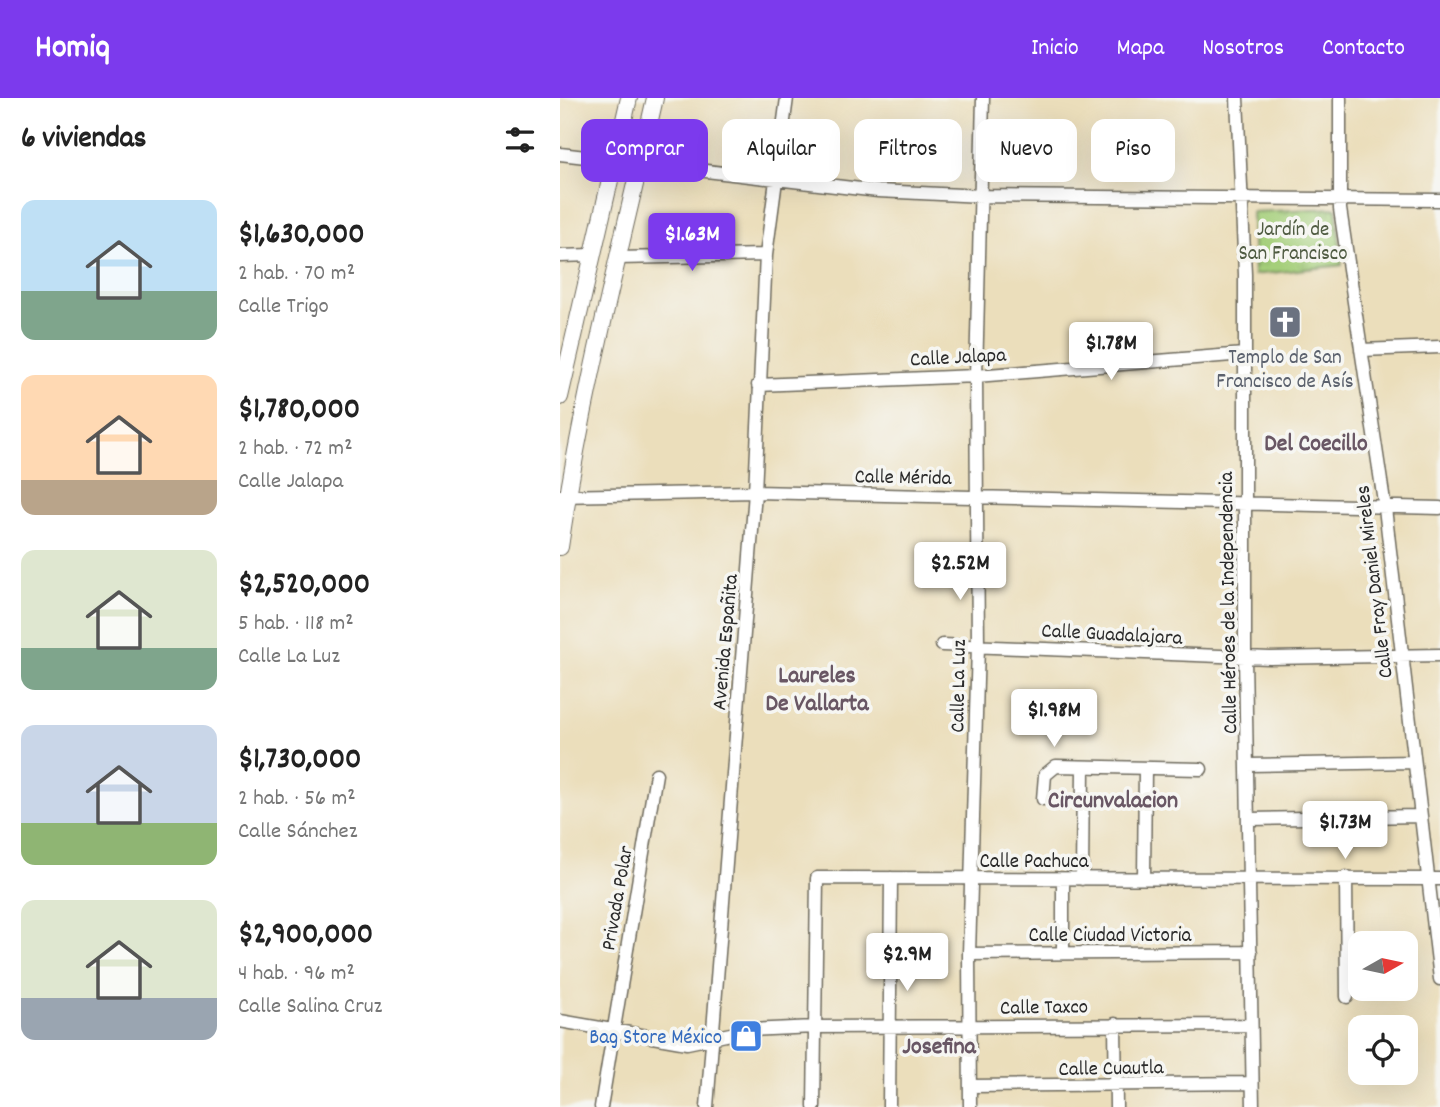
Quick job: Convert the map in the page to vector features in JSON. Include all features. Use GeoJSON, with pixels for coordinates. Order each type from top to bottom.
{"type":"FeatureCollection","features":[{"type":"Feature","properties":{"kind":"main road"},"geometry":{"type":"LineString","coordinates":[[624,119],[629,98]]}},
{"type":"Feature","properties":{"kind":"main road"},"geometry":{"type":"LineString","coordinates":[[650,119],[655,98]]}},
{"type":"Feature","properties":{"kind":"main road"},"geometry":{"type":"LineString","coordinates":[[560,397],[610,182]]}},
{"type":"Feature","properties":{"kind":"main road"},"geometry":{"type":"LineString","coordinates":[[560,547],[564,496],[636,182]]}},
{"type":"Feature","properties":{"kind":"street","name":"Avenida Españita"},"geometry":{"type":"LineString","coordinates":[[785,119],[787,98]]}},
{"type":"Feature","properties":{"kind":"street","name":"Calle La Luz"},"geometry":{"type":"LineString","coordinates":[[970,1107],[969,954],[978,646],[976,376],[983,98]]}},
{"type":"Feature","properties":{"kind":"street","name":"Calle Héroes de la Independencia"},"geometry":{"type":"LineString","coordinates":[[1237,98],[1243,198],[1245,657],[1250,819],[1253,1107]]}},
{"type":"Feature","properties":{"kind":"street","name":"Calle Fray Daniel Mireles"},"geometry":{"type":"LineString","coordinates":[[1340,98],[1339,199],[1385,508],[1420,816],[1434,879],[1440,979]]}},
{"type":"Feature","properties":{"kind":"street"},"geometry":{"type":"LineString","coordinates":[[560,154],[581,156]]}},
{"type":"Feature","properties":{"kind":"street","name":"Avenida Españita"},"geometry":{"type":"LineString","coordinates":[[707,1107],[755,492],[766,255],[778,182]]}},
{"type":"Feature","properties":{"kind":"street"},"geometry":{"type":"LineString","coordinates":[[803,182],[878,191],[982,197],[1440,200]]}},
{"type":"Feature","properties":{"kind":"street"},"geometry":{"type":"LineString","coordinates":[[560,256],[592,255]]}},
{"type":"Feature","properties":{"kind":"street"},"geometry":{"type":"LineString","coordinates":[[617,258],[766,255]]}},
{"type":"Feature","properties":{"kind":"street"},"geometry":{"type":"LineString","coordinates":[[1362,350],[1440,348]]}},
{"type":"Feature","properties":{"kind":"street","name":"Calle Jalapa"},"geometry":{"type":"LineString","coordinates":[[758,386],[976,376],[1244,354]]}},
{"type":"Feature","properties":{"kind":"street","name":"Calle Mérida"},"geometry":{"type":"LineString","coordinates":[[564,496],[755,492],[975,496],[1245,506],[1440,508]]}},
{"type":"Feature","properties":{"kind":"street","name":"Calle Guadalajara"},"geometry":{"type":"LineString","coordinates":[[942,645],[1245,657],[1440,654]]}},
{"type":"Feature","properties":{"kind":"street"},"geometry":{"type":"LineString","coordinates":[[1248,765],[1413,762]]}},
{"type":"Feature","properties":{"kind":"street"},"geometry":{"type":"LineString","coordinates":[[1082,879],[1083,767]]}},
{"type":"Feature","properties":{"kind":"street"},"geometry":{"type":"LineString","coordinates":[[1043,799],[1045,775],[1051,768],[1200,769]]}},
{"type":"Feature","properties":{"kind":"street"},"geometry":{"type":"LineString","coordinates":[[1144,878],[1145,768]]}},
{"type":"Feature","properties":{"kind":"street","name":"Privada Polar"},"geometry":{"type":"LineString","coordinates":[[601,1107],[656,774]]}},
{"type":"Feature","properties":{"kind":"street"},"geometry":{"type":"LineString","coordinates":[[1250,819],[1420,816]]}},
{"type":"Feature","properties":{"kind":"street"},"geometry":{"type":"LineString","coordinates":[[1346,877],[1347,997]]}},
{"type":"Feature","properties":{"kind":"street","name":"Calle Pachuca"},"geometry":{"type":"LineString","coordinates":[[815,1027],[817,878],[1434,879]]}},
{"type":"Feature","properties":{"kind":"street"},"geometry":{"type":"LineString","coordinates":[[890,1107],[891,878]]}},
{"type":"Feature","properties":{"kind":"street"},"geometry":{"type":"LineString","coordinates":[[1063,879],[1063,953]]}},
{"type":"Feature","properties":{"kind":"street","name":"Calle Ciudad Victoria"},"geometry":{"type":"LineString","coordinates":[[969,954],[1251,952]]}},
{"type":"Feature","properties":{"kind":"street","name":"Calle Taxco"},"geometry":{"type":"LineString","coordinates":[[560,1021],[687,1042],[750,1030],[815,1027],[1251,1025]]}},
{"type":"Feature","properties":{"kind":"street"},"geometry":{"type":"LineString","coordinates":[[1115,1024],[1116,1107]]}},
{"type":"Feature","properties":{"kind":"street"},"geometry":{"type":"LineString","coordinates":[[814,1107],[815,1027]]}},
{"type":"Feature","properties":{"kind":"street","name":"Calle Cuautla"},"geometry":{"type":"LineString","coordinates":[[970,1086],[1115,1087],[1252,1083]]}},
{"type":"Feature","properties":{"kind":"green space","name":"Jardín de San Francisco"},"geometry":{"type":"Polygon","coordinates":[[[1336,208],[1342,265],[1254,275],[1252,212],[1336,208]]]}},
{"type":"Feature","properties":{"kind":"place","name":"Templo de San Francisco de Asís"},"geometry":{"type":"Point","coordinates":[1285,322]}},
{"type":"Feature","properties":{"kind":"place","name":"Bag Store México"},"geometry":{"type":"Point","coordinates":[746,1036]}},
{"type":"Feature","properties":{"kind":"district","name":"Del Coecillo"},"geometry":{"type":"Point","coordinates":[1316,442]}},
{"type":"Feature","properties":{"kind":"district","name":"Laureles De Vallarta"},"geometry":{"type":"Point","coordinates":[817,688]}},
{"type":"Feature","properties":{"kind":"district","name":"Circunvalacion"},"geometry":{"type":"Point","coordinates":[1113,799]}},
{"type":"Feature","properties":{"kind":"district","name":"Josefina"},"geometry":{"type":"Point","coordinates":[939,1045]}}]}
